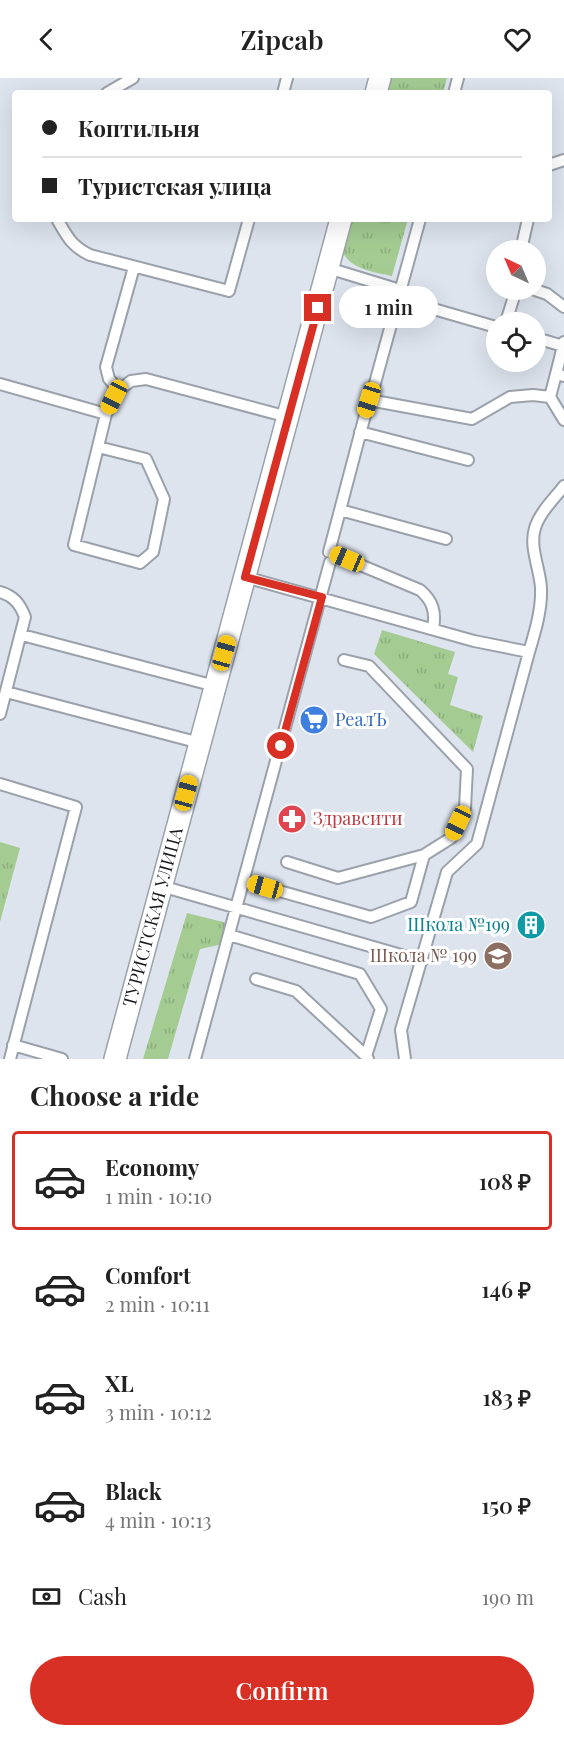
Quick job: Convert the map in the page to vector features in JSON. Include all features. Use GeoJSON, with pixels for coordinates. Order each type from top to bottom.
{"type":"FeatureCollection","features":[{"type":"Feature","properties":{"kind":"street","name":"ТУРИСТСКАЯ УЛИЦА"},"geometry":{"type":"LineString","coordinates":[[115,1059],[340,222]]}},
{"type":"Feature","properties":{"kind":"lane"},"geometry":{"type":"LineString","coordinates":[[112,90],[134,78]]}},
{"type":"Feature","properties":{"kind":"lane"},"geometry":{"type":"LineString","coordinates":[[59,222],[67,238],[76,248],[90,255],[230,291],[248,222]]}},
{"type":"Feature","properties":{"kind":"lane"},"geometry":{"type":"LineString","coordinates":[[372,394],[419,222]]}},
{"type":"Feature","properties":{"kind":"lane"},"geometry":{"type":"LineString","coordinates":[[523,240],[527,222]]}},
{"type":"Feature","properties":{"kind":"lane"},"geometry":{"type":"LineString","coordinates":[[120,390],[109,379],[106,366],[134,267]]}},
{"type":"Feature","properties":{"kind":"lane"},"geometry":{"type":"LineString","coordinates":[[328,268],[400,290],[423,306],[486,324]]}},
{"type":"Feature","properties":{"kind":"lane"},"geometry":{"type":"LineString","coordinates":[[546,294],[564,307]]}},
{"type":"Feature","properties":{"kind":"lane"},"geometry":{"type":"LineString","coordinates":[[546,340],[563,344],[560,375],[550,397]]}},
{"type":"Feature","properties":{"kind":"lane"},"geometry":{"type":"LineString","coordinates":[[98,447],[146,459],[164,499],[153,552],[140,563],[74,545],[106,414],[120,390],[131,381],[146,379],[288,417]]}},
{"type":"Feature","properties":{"kind":"lane"},"geometry":{"type":"LineString","coordinates":[[0,384],[106,414]]}},
{"type":"Feature","properties":{"kind":"lane"},"geometry":{"type":"LineString","coordinates":[[433,629],[434,609],[429,598],[420,590],[329,552],[369,400],[472,419],[510,397],[533,395],[550,397]]}},
{"type":"Feature","properties":{"kind":"lane"},"geometry":{"type":"LineString","coordinates":[[550,397],[564,420]]}},
{"type":"Feature","properties":{"kind":"lane"},"geometry":{"type":"LineString","coordinates":[[360,432],[468,460]]}},
{"type":"Feature","properties":{"kind":"lane"},"geometry":{"type":"LineString","coordinates":[[405,1059],[401,1030],[447,872],[477,844],[536,629],[542,590],[534,545],[534,530],[540,517],[564,486]]}},
{"type":"Feature","properties":{"kind":"lane"},"geometry":{"type":"LineString","coordinates":[[340,510],[446,539]]}},
{"type":"Feature","properties":{"kind":"lane"},"geometry":{"type":"LineString","coordinates":[[195,1059],[330,562]]}},
{"type":"Feature","properties":{"kind":"lane"},"geometry":{"type":"LineString","coordinates":[[245,577],[474,641],[529,652]]}},
{"type":"Feature","properties":{"kind":"lane"},"geometry":{"type":"LineString","coordinates":[[0,592],[10,595],[21,605],[25,617],[0,714]]}},
{"type":"Feature","properties":{"kind":"lane"},"geometry":{"type":"LineString","coordinates":[[22,635],[215,686]]}},
{"type":"Feature","properties":{"kind":"lane"},"geometry":{"type":"LineString","coordinates":[[288,862],[338,878],[424,855],[451,838],[465,808],[467,770],[369,666],[344,660]]}},
{"type":"Feature","properties":{"kind":"lane"},"geometry":{"type":"LineString","coordinates":[[6,692],[200,743]]}},
{"type":"Feature","properties":{"kind":"lane"},"geometry":{"type":"LineString","coordinates":[[0,784],[76,807],[10,1059]]}},
{"type":"Feature","properties":{"kind":"lane"},"geometry":{"type":"LineString","coordinates":[[244,881],[371,917],[411,902],[424,855]]}},
{"type":"Feature","properties":{"kind":"lane"},"geometry":{"type":"LineString","coordinates":[[161,886],[422,961]]}},
{"type":"Feature","properties":{"kind":"lane"},"geometry":{"type":"LineString","coordinates":[[229,934],[360,974],[381,1009],[367,1057],[296,991],[256,980]]}},
{"type":"Feature","properties":{"kind":"lane"},"geometry":{"type":"LineString","coordinates":[[13,1045],[62,1059]]}},
{"type":"Feature","properties":{"kind":"green space"},"geometry":{"type":"Polygon","coordinates":[[[388,78],[447,78],[444,90],[385,90],[388,78]]]}},
{"type":"Feature","properties":{"kind":"green space"},"geometry":{"type":"Polygon","coordinates":[[[349,222],[407,222],[392,276],[358,267],[343,253],[349,222]]]}},
{"type":"Feature","properties":{"kind":"green space"},"geometry":{"type":"Polygon","coordinates":[[[382,630],[455,652],[448,674],[458,677],[450,705],[483,716],[473,752],[374,654],[382,630]]]}},
{"type":"Feature","properties":{"kind":"green space"},"geometry":{"type":"Polygon","coordinates":[[[0,842],[20,848],[0,922],[0,842]]]}},
{"type":"Feature","properties":{"kind":"green space"},"geometry":{"type":"Polygon","coordinates":[[[187,913],[227,923],[223,944],[200,949],[168,1059],[143,1059],[187,913]]]}},
{"type":"Feature","properties":{"kind":"place","name":"РеалЪ"},"geometry":{"type":"Point","coordinates":[314,720]}},
{"type":"Feature","properties":{"kind":"place","name":"Здравсити"},"geometry":{"type":"Point","coordinates":[292,819]}},
{"type":"Feature","properties":{"kind":"place","name":"Школа №199"},"geometry":{"type":"Point","coordinates":[531,925]}},
{"type":"Feature","properties":{"kind":"place","name":"Школа № 199"},"geometry":{"type":"Point","coordinates":[498,956]}},
{"type":"Feature","properties":{"kind":"route"},"geometry":{"type":"LineString","coordinates":[[281,746],[322,597],[245,577],[318,308]]}}]}
